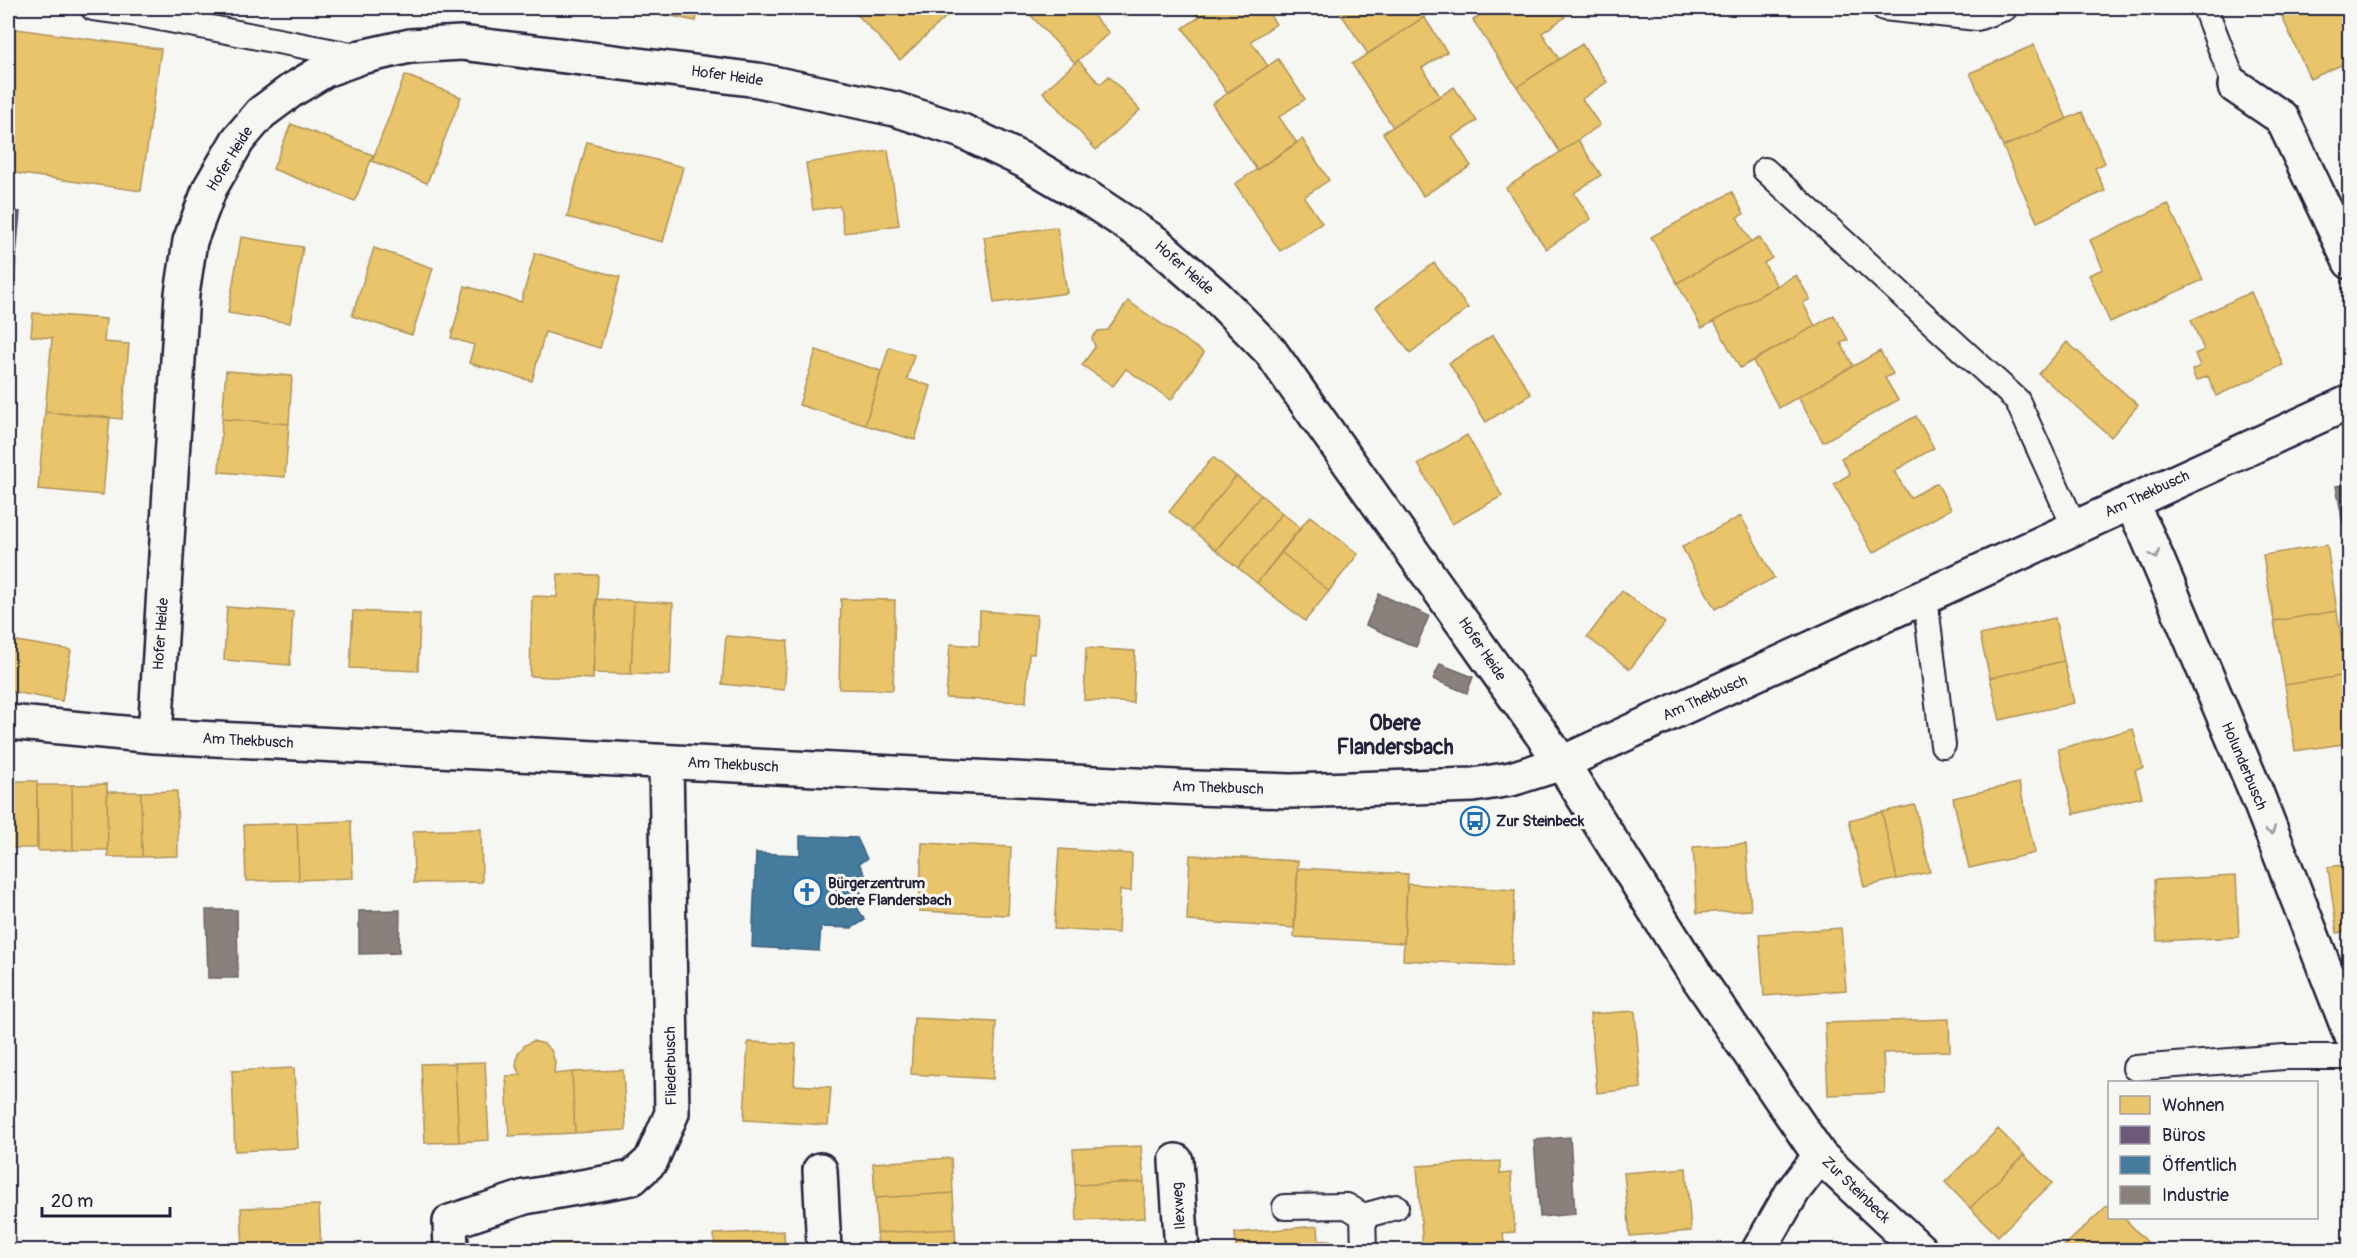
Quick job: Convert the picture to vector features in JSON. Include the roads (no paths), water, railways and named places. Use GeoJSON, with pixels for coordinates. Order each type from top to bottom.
{"type":"FeatureCollection","features":[{"type":"Feature","properties":{"kind":"street","name":"Hofer Heide"},"geometry":{"type":"LineString","coordinates":[[155,736],[182,305],[190,241],[210,188],[238,140],[261,113],[292,90],[325,70],[361,57],[410,46],[461,43],[758,80],[895,109],[962,130],[1023,160],[1091,200],[1156,243],[1216,296],[1270,351],[1562,763]]}},
{"type":"Feature","properties":{"kind":"street"},"geometry":{"type":"LineString","coordinates":[[2235,86],[2283,118],[2349,262]]}},
{"type":"Feature","properties":{"kind":"street","name":"Am Thekbusch"},"geometry":{"type":"LineString","coordinates":[[8,722],[155,736],[1291,791],[1473,785],[1511,778],[1562,763],[2349,402]]}},
{"type":"Feature","properties":{"kind":"street","name":"Holunderbusch"},"geometry":{"type":"LineString","coordinates":[[2130,502],[2146,532],[2256,792],[2349,1034]]}},
{"type":"Feature","properties":{"kind":"street","name":"Fliederbusch"},"geometry":{"type":"LineString","coordinates":[[451,1251],[450,1222],[525,1197],[632,1178],[651,1161],[672,1113],[666,762]]}},
{"type":"Feature","properties":{"kind":"street","name":"Zur Steinbeck"},"geometry":{"type":"LineString","coordinates":[[1562,763],[1690,966],[1820,1156],[1920,1251]]}},
{"type":"Feature","properties":{"kind":"street"},"geometry":{"type":"LineString","coordinates":[[1759,1251],[1793,1191],[1820,1156]]}},
{"type":"Feature","properties":{"kind":"street","name":"Ilexweg"},"geometry":{"type":"LineString","coordinates":[[1176,1161],[1182,1251]]}},
{"type":"Feature","properties":{"kind":"street"},"geometry":{"type":"LineString","coordinates":[[820,1170],[824,1251]]}},
{"type":"Feature","properties":{"kind":"lane"},"geometry":{"type":"LineString","coordinates":[[93,8],[139,14],[361,57]]}},
{"type":"Feature","properties":{"kind":"lane"},"geometry":{"type":"LineString","coordinates":[[1884,8],[1977,18],[2005,8]]}},
{"type":"Feature","properties":{"kind":"lane"},"geometry":{"type":"LineString","coordinates":[[2205,8],[2235,86]]}},
{"type":"Feature","properties":{"kind":"lane"},"geometry":{"type":"LineString","coordinates":[[1765,170],[2017,400],[2075,528]]}},
{"type":"Feature","properties":{"kind":"lane"},"geometry":{"type":"LineString","coordinates":[[1925,598],[1943,745]]}},
{"type":"Feature","properties":{"kind":"lane"},"geometry":{"type":"LineString","coordinates":[[2135,1068],[2284,1057],[2349,1057]]}},
{"type":"Feature","properties":{"kind":"lane"},"geometry":{"type":"LineString","coordinates":[[1285,1207],[1347,1206],[1363,1216],[1396,1207]]}},
{"type":"Feature","properties":{"kind":"lane"},"geometry":{"type":"LineString","coordinates":[[1363,1216],[1364,1251]]}},
{"type":"Feature","properties":{"kind":"place","name":"Zur Steinbeck"},"geometry":{"type":"Point","coordinates":[1475,821]}},
{"type":"Feature","properties":{"kind":"place","name":"Bürgerzentrum Obere Flandersbach"},"geometry":{"type":"Point","coordinates":[807,892]}},
{"type":"Feature","properties":{"kind":"district","name":"Obere Flandersbach"},"geometry":{"type":"Point","coordinates":[1395,735]}}]}
